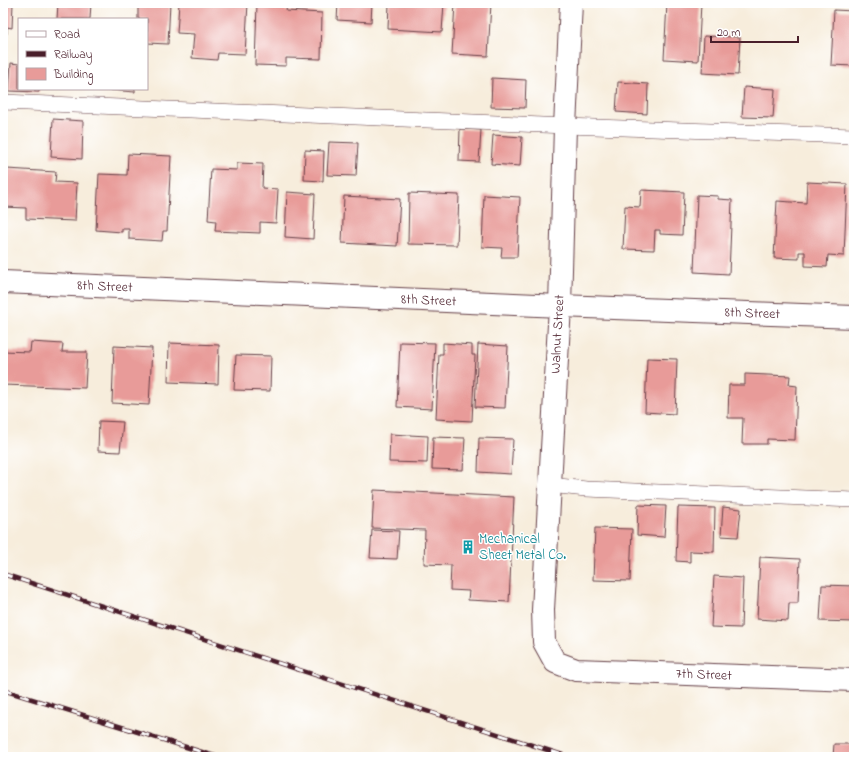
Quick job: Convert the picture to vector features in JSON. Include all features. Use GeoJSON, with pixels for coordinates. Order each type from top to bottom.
{"type":"FeatureCollection","features":[{"type":"Feature","properties":{"kind":"street","name":"Walnut Street"},"geometry":{"type":"LineString","coordinates":[[555,662],[544,642],[543,610],[560,306],[565,126],[571,3]]}},
{"type":"Feature","properties":{"kind":"street","name":"8th Street"},"geometry":{"type":"LineString","coordinates":[[3,282],[560,306],[854,316]]}},
{"type":"Feature","properties":{"kind":"street","name":"7th Street"},"geometry":{"type":"LineString","coordinates":[[555,662],[576,670],[854,680]]}},
{"type":"Feature","properties":{"kind":"lane"},"geometry":{"type":"LineString","coordinates":[[3,102],[565,126],[854,136]]}},
{"type":"Feature","properties":{"kind":"lane"},"geometry":{"type":"LineString","coordinates":[[550,485],[586,489],[854,500]]}},
{"type":"Feature","properties":{"kind":"building"},"geometry":{"type":"Polygon","coordinates":[[[3,3],[13,3],[12,28],[7,27],[7,34],[3,34],[3,3]]]}},
{"type":"Feature","properties":{"kind":"building"},"geometry":{"type":"Polygon","coordinates":[[[58,3],[91,3],[90,18],[57,18],[58,3]]]}},
{"type":"Feature","properties":{"kind":"building"},"geometry":{"type":"Polygon","coordinates":[[[138,3],[170,3],[168,44],[148,43],[148,18],[138,18],[138,3]]]}},
{"type":"Feature","properties":{"kind":"building"},"geometry":{"type":"Polygon","coordinates":[[[179,3],[248,3],[245,54],[218,53],[217,60],[192,58],[194,34],[177,33],[179,3]]]}},
{"type":"Feature","properties":{"kind":"building"},"geometry":{"type":"Polygon","coordinates":[[[257,3],[287,3],[286,11],[322,13],[321,59],[286,58],[286,66],[255,65],[257,3]]]}},
{"type":"Feature","properties":{"kind":"building"},"geometry":{"type":"Polygon","coordinates":[[[338,3],[372,3],[371,22],[337,20],[338,3]]]}},
{"type":"Feature","properties":{"kind":"building"},"geometry":{"type":"Polygon","coordinates":[[[389,3],[444,3],[442,32],[388,29],[389,3]]]}},
{"type":"Feature","properties":{"kind":"building"},"geometry":{"type":"Polygon","coordinates":[[[455,3],[491,3],[488,56],[452,54],[455,3]]]}},
{"type":"Feature","properties":{"kind":"building"},"geometry":{"type":"Polygon","coordinates":[[[667,3],[701,3],[698,61],[664,59],[667,3]]]}},
{"type":"Feature","properties":{"kind":"building"},"geometry":{"type":"Polygon","coordinates":[[[834,10],[854,11],[854,66],[831,65],[834,10]]]}},
{"type":"Feature","properties":{"kind":"building"},"geometry":{"type":"Polygon","coordinates":[[[704,36],[740,37],[738,75],[702,73],[704,36]]]}},
{"type":"Feature","properties":{"kind":"building"},"geometry":{"type":"Polygon","coordinates":[[[11,63],[18,64],[18,90],[39,90],[39,92],[9,91],[11,63]]]}},
{"type":"Feature","properties":{"kind":"building"},"geometry":{"type":"Polygon","coordinates":[[[492,78],[526,80],[525,108],[491,107],[492,78]]]}},
{"type":"Feature","properties":{"kind":"building"},"geometry":{"type":"Polygon","coordinates":[[[618,82],[648,84],[647,114],[616,112],[618,82]]]}},
{"type":"Feature","properties":{"kind":"building"},"geometry":{"type":"Polygon","coordinates":[[[744,87],[775,89],[773,118],[742,117],[744,87]]]}},
{"type":"Feature","properties":{"kind":"building"},"geometry":{"type":"Polygon","coordinates":[[[110,90],[135,90],[135,92],[110,90]]]}},
{"type":"Feature","properties":{"kind":"building"},"geometry":{"type":"Polygon","coordinates":[[[3,115],[6,115],[5,135],[3,135],[3,115]]]}},
{"type":"Feature","properties":{"kind":"building"},"geometry":{"type":"Polygon","coordinates":[[[53,119],[83,121],[82,159],[51,157],[53,119]]]}},
{"type":"Feature","properties":{"kind":"building"},"geometry":{"type":"Polygon","coordinates":[[[460,129],[481,130],[479,162],[459,161],[460,129]]]}},
{"type":"Feature","properties":{"kind":"building"},"geometry":{"type":"Polygon","coordinates":[[[493,135],[522,137],[520,166],[491,164],[493,135]]]}},
{"type":"Feature","properties":{"kind":"building"},"geometry":{"type":"Polygon","coordinates":[[[329,142],[358,143],[356,176],[327,175],[329,142]]]}},
{"type":"Feature","properties":{"kind":"building"},"geometry":{"type":"Polygon","coordinates":[[[305,150],[324,151],[323,181],[304,180],[305,150]]]}},
{"type":"Feature","properties":{"kind":"building"},"geometry":{"type":"Polygon","coordinates":[[[128,154],[171,156],[167,231],[163,231],[162,241],[129,239],[129,229],[122,229],[122,232],[96,230],[99,174],[127,175],[128,154]]]}},
{"type":"Feature","properties":{"kind":"building"},"geometry":{"type":"Polygon","coordinates":[[[237,163],[263,164],[262,188],[278,189],[276,223],[260,222],[260,233],[215,231],[216,221],[208,220],[211,169],[237,170],[237,163]]]}},
{"type":"Feature","properties":{"kind":"building"},"geometry":{"type":"Polygon","coordinates":[[[7,169],[56,172],[55,182],[77,183],[75,221],[26,219],[26,208],[5,207],[7,169]]]}},
{"type":"Feature","properties":{"kind":"building"},"geometry":{"type":"Polygon","coordinates":[[[807,182],[847,184],[844,256],[828,255],[827,267],[805,266],[805,252],[799,252],[799,259],[774,258],[777,201],[806,203],[807,182]]]}},
{"type":"Feature","properties":{"kind":"building"},"geometry":{"type":"Polygon","coordinates":[[[641,190],[684,192],[682,235],[660,234],[660,230],[655,230],[654,250],[623,249],[625,206],[640,207],[641,190]]]}},
{"type":"Feature","properties":{"kind":"building"},"geometry":{"type":"Polygon","coordinates":[[[287,192],[315,194],[313,239],[285,237],[287,192]]]}},
{"type":"Feature","properties":{"kind":"building"},"geometry":{"type":"Polygon","coordinates":[[[409,193],[459,195],[457,245],[408,244],[409,193]]]}},
{"type":"Feature","properties":{"kind":"building"},"geometry":{"type":"Polygon","coordinates":[[[484,195],[520,197],[517,257],[501,257],[502,248],[482,247],[484,195]]]}},
{"type":"Feature","properties":{"kind":"building"},"geometry":{"type":"Polygon","coordinates":[[[697,195],[718,196],[718,199],[732,200],[729,274],[694,272],[697,195]]]}},
{"type":"Feature","properties":{"kind":"building"},"geometry":{"type":"Polygon","coordinates":[[[344,196],[400,199],[397,246],[342,243],[344,196]]]}},
{"type":"Feature","properties":{"kind":"building"},"geometry":{"type":"Polygon","coordinates":[[[31,342],[63,344],[62,352],[87,352],[85,388],[3,385],[3,351],[30,352],[31,342]]]}},
{"type":"Feature","properties":{"kind":"building"},"geometry":{"type":"Polygon","coordinates":[[[400,342],[435,343],[432,409],[397,407],[400,342]]]}},
{"type":"Feature","properties":{"kind":"building"},"geometry":{"type":"Polygon","coordinates":[[[169,343],[219,345],[218,384],[168,382],[169,343]]]}},
{"type":"Feature","properties":{"kind":"building"},"geometry":{"type":"Polygon","coordinates":[[[443,343],[472,345],[472,355],[475,355],[472,421],[436,419],[439,354],[443,354],[443,343]]]}},
{"type":"Feature","properties":{"kind":"building"},"geometry":{"type":"Polygon","coordinates":[[[478,344],[508,346],[505,408],[475,407],[478,344]]]}},
{"type":"Feature","properties":{"kind":"building"},"geometry":{"type":"Polygon","coordinates":[[[114,346],[152,348],[149,405],[112,403],[114,346]]]}},
{"type":"Feature","properties":{"kind":"building"},"geometry":{"type":"Polygon","coordinates":[[[236,355],[271,356],[270,391],[234,390],[236,355]]]}},
{"type":"Feature","properties":{"kind":"building"},"geometry":{"type":"Polygon","coordinates":[[[647,358],[677,359],[675,414],[645,412],[647,358]]]}},
{"type":"Feature","properties":{"kind":"building"},"geometry":{"type":"Polygon","coordinates":[[[745,374],[790,376],[789,385],[797,386],[795,440],[767,439],[767,444],[742,444],[743,418],[728,418],[729,385],[745,385],[745,374]]]}},
{"type":"Feature","properties":{"kind":"building"},"geometry":{"type":"Polygon","coordinates":[[[99,421],[123,422],[120,452],[98,451],[99,421]]]}},
{"type":"Feature","properties":{"kind":"building"},"geometry":{"type":"Polygon","coordinates":[[[390,434],[428,436],[427,463],[389,462],[390,434]]]}},
{"type":"Feature","properties":{"kind":"building"},"geometry":{"type":"Polygon","coordinates":[[[433,437],[465,438],[463,470],[432,469],[433,437]]]}},
{"type":"Feature","properties":{"kind":"building"},"geometry":{"type":"Polygon","coordinates":[[[479,438],[513,439],[511,474],[478,472],[479,438]]]}},
{"type":"Feature","properties":{"kind":"building","name":"Mechanical Sheet Metal Co."},"geometry":{"type":"Polygon","coordinates":[[[374,490],[514,497],[509,602],[468,600],[469,591],[450,590],[451,565],[424,564],[425,530],[372,528],[374,490]]]}},
{"type":"Feature","properties":{"kind":"building"},"geometry":{"type":"Polygon","coordinates":[[[638,505],[666,506],[664,537],[637,535],[638,505]]]}},
{"type":"Feature","properties":{"kind":"building"},"geometry":{"type":"Polygon","coordinates":[[[678,507],[715,508],[714,552],[690,551],[690,562],[676,561],[678,507]]]}},
{"type":"Feature","properties":{"kind":"building"},"geometry":{"type":"Polygon","coordinates":[[[723,507],[741,509],[738,537],[721,536],[723,507]]]}},
{"type":"Feature","properties":{"kind":"building"},"geometry":{"type":"Polygon","coordinates":[[[595,528],[632,529],[630,581],[593,580],[595,528]]]}},
{"type":"Feature","properties":{"kind":"building"},"geometry":{"type":"Polygon","coordinates":[[[372,530],[399,531],[397,559],[370,558],[372,530]]]}},
{"type":"Feature","properties":{"kind":"building"},"geometry":{"type":"Polygon","coordinates":[[[760,557],[800,559],[798,603],[789,603],[788,621],[757,619],[760,557]]]}},
{"type":"Feature","properties":{"kind":"building"},"geometry":{"type":"Polygon","coordinates":[[[714,576],[743,578],[741,628],[711,627],[714,576]]]}},
{"type":"Feature","properties":{"kind":"building"},"geometry":{"type":"Polygon","coordinates":[[[822,585],[854,586],[854,622],[820,621],[822,585]]]}},
{"type":"Feature","properties":{"kind":"building"},"geometry":{"type":"Polygon","coordinates":[[[834,744],[854,744],[854,757],[833,757],[834,744]]]}},
{"type":"Feature","properties":{"kind":"railway"},"geometry":{"type":"LineString","coordinates":[[3,574],[569,757]]}},
{"type":"Feature","properties":{"kind":"railway"},"geometry":{"type":"LineString","coordinates":[[3,690],[218,757]]}},
{"type":"Feature","properties":{"kind":"place","name":"Mechanical Sheet Metal Co."},"geometry":{"type":"Point","coordinates":[468,547]}}]}
